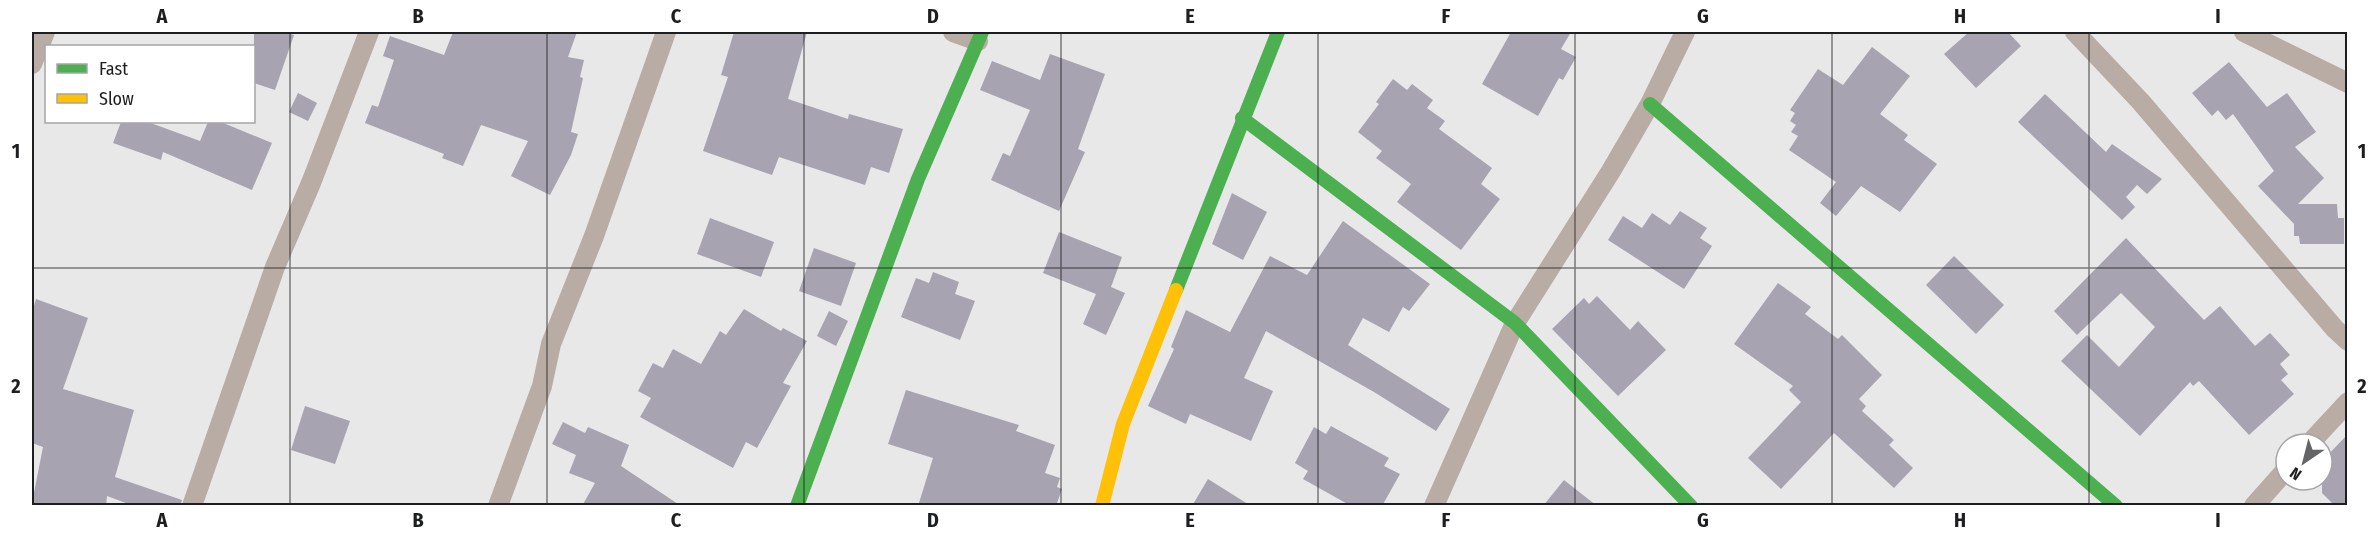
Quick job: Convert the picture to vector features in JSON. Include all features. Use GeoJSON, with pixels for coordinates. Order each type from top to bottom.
{"type":"FeatureCollection","features":[{"type":"Feature","properties":{"kind":"street"},"geometry":{"type":"LineString","coordinates":[[32,64],[45,32]]}},
{"type":"Feature","properties":{"kind":"street"},"geometry":{"type":"LineString","coordinates":[[192,506],[275,267],[311,183],[369,32]]}},
{"type":"Feature","properties":{"kind":"street"},"geometry":{"type":"LineString","coordinates":[[498,506],[542,386],[551,344],[594,236],[666,32]]}},
{"type":"Feature","properties":{"kind":"street"},"geometry":{"type":"LineString","coordinates":[[797,506],[918,179],[980,36],[953,32]]}},
{"type":"Feature","properties":{"kind":"street"},"geometry":{"type":"LineString","coordinates":[[1102,506],[1123,424],[1242,118],[1278,32]]}},
{"type":"Feature","properties":{"kind":"street"},"geometry":{"type":"LineString","coordinates":[[1434,506],[1515,323],[1650,104],[1685,32]]}},
{"type":"Feature","properties":{"kind":"street"},"geometry":{"type":"LineString","coordinates":[[2075,32],[2141,102],[2334,329],[2348,341]]}},
{"type":"Feature","properties":{"kind":"street"},"geometry":{"type":"LineString","coordinates":[[2244,32],[2348,82]]}},
{"type":"Feature","properties":{"kind":"street"},"geometry":{"type":"LineString","coordinates":[[1650,104],[2116,506]]}},
{"type":"Feature","properties":{"kind":"street"},"geometry":{"type":"LineString","coordinates":[[1242,118],[1515,323],[1691,506]]}},
{"type":"Feature","properties":{"kind":"street"},"geometry":{"type":"LineString","coordinates":[[2320,432],[2348,402]]}},
{"type":"Feature","properties":{"kind":"street"},"geometry":{"type":"LineString","coordinates":[[2254,506],[2274,484]]}},
{"type":"Feature","properties":{"kind":"building"},"geometry":{"type":"Polygon","coordinates":[[[254,32],[283,32],[294,35],[275,90],[255,83],[254,32]]]}},
{"type":"Feature","properties":{"kind":"building"},"geometry":{"type":"Polygon","coordinates":[[[453,32],[577,32],[568,57],[584,60],[580,77],[583,78],[571,132],[578,134],[571,155],[550,195],[511,176],[528,141],[481,125],[463,166],[442,158],[444,154],[365,123],[372,105],[378,107],[394,60],[383,56],[390,36],[444,55],[453,32]]]}},
{"type":"Feature","properties":{"kind":"building"},"geometry":{"type":"Polygon","coordinates":[[[734,32],[807,32],[788,99],[848,119],[849,114],[903,129],[889,173],[871,167],[865,185],[779,157],[772,175],[703,151],[728,77],[721,75],[734,32]]]}},
{"type":"Feature","properties":{"kind":"building"},"geometry":{"type":"Polygon","coordinates":[[[1511,32],[1571,32],[1561,49],[1576,57],[1563,80],[1559,78],[1538,116],[1482,84],[1511,32]]]}},
{"type":"Feature","properties":{"kind":"building"},"geometry":{"type":"Polygon","coordinates":[[[1969,32],[2008,32],[2021,46],[1976,88],[1944,54],[1969,32]]]}},
{"type":"Feature","properties":{"kind":"building"},"geometry":{"type":"Polygon","coordinates":[[[1872,47],[1910,76],[1880,114],[1908,135],[1904,140],[1937,164],[1900,212],[1861,186],[1836,216],[1820,203],[1836,182],[1789,150],[1798,136],[1791,132],[1796,125],[1790,121],[1795,113],[1790,110],[1818,69],[1843,85],[1872,47]]]}},
{"type":"Feature","properties":{"kind":"building"},"geometry":{"type":"Polygon","coordinates":[[[1050,54],[1105,74],[1078,149],[1085,152],[1059,211],[991,180],[1003,153],[1010,156],[1030,110],[980,90],[992,61],[1040,80],[1050,54]]]}},
{"type":"Feature","properties":{"kind":"building"},"geometry":{"type":"Polygon","coordinates":[[[2229,62],[2267,107],[2287,93],[2316,132],[2295,147],[2324,178],[2298,204],[2337,204],[2338,218],[2344,218],[2344,244],[2300,244],[2299,236],[2294,236],[2294,224],[2258,186],[2274,171],[2233,114],[2226,120],[2218,110],[2212,116],[2192,93],[2229,62]]]}},
{"type":"Feature","properties":{"kind":"building"},"geometry":{"type":"Polygon","coordinates":[[[1393,79],[1407,90],[1412,84],[1433,100],[1427,108],[1445,121],[1439,129],[1492,168],[1481,184],[1500,199],[1461,250],[1397,202],[1411,184],[1376,158],[1382,151],[1358,132],[1379,104],[1376,102],[1393,79]]]}},
{"type":"Feature","properties":{"kind":"building"},"geometry":{"type":"Polygon","coordinates":[[[298,93],[317,103],[308,121],[289,112],[298,93]]]}},
{"type":"Feature","properties":{"kind":"building"},"geometry":{"type":"Polygon","coordinates":[[[2045,94],[2106,152],[2112,144],[2162,179],[2147,194],[2137,185],[2126,197],[2135,207],[2122,220],[2018,122],[2045,94]]]}},
{"type":"Feature","properties":{"kind":"building"},"geometry":{"type":"Polygon","coordinates":[[[121,123],[151,123],[200,141],[208,123],[223,123],[272,143],[252,190],[163,152],[161,160],[113,143],[121,123]]]}},
{"type":"Feature","properties":{"kind":"building"},"geometry":{"type":"Polygon","coordinates":[[[1232,193],[1267,212],[1243,260],[1212,244],[1232,193]]]}},
{"type":"Feature","properties":{"kind":"building"},"geometry":{"type":"Polygon","coordinates":[[[1680,211],[1707,228],[1700,238],[1712,246],[1684,289],[1608,240],[1623,216],[1642,228],[1652,213],[1670,225],[1680,211]]]}},
{"type":"Feature","properties":{"kind":"building"},"geometry":{"type":"Polygon","coordinates":[[[710,218],[774,242],[761,277],[697,254],[710,218]]]}},
{"type":"Feature","properties":{"kind":"building"},"geometry":{"type":"Polygon","coordinates":[[[1343,221],[1430,284],[1409,311],[1403,307],[1389,332],[1363,318],[1348,345],[1450,409],[1436,431],[1374,392],[1266,331],[1244,378],[1273,391],[1251,441],[1190,414],[1186,424],[1148,406],[1174,349],[1171,347],[1186,310],[1230,332],[1270,256],[1307,275],[1343,221]]]}},
{"type":"Feature","properties":{"kind":"building"},"geometry":{"type":"Polygon","coordinates":[[[1059,232],[1122,257],[1111,287],[1125,293],[1106,335],[1083,324],[1096,294],[1043,273],[1059,232]]]}},
{"type":"Feature","properties":{"kind":"building"},"geometry":{"type":"Polygon","coordinates":[[[2126,238],[2204,320],[2220,306],[2255,346],[2270,333],[2290,355],[2280,364],[2288,374],[2281,380],[2294,394],[2249,435],[2199,381],[2193,386],[2190,382],[2140,436],[2061,361],[2087,335],[2119,367],[2155,327],[2121,293],[2077,335],[2054,311],[2126,238]]]}},
{"type":"Feature","properties":{"kind":"building"},"geometry":{"type":"Polygon","coordinates":[[[814,248],[856,263],[841,306],[799,291],[814,248]]]}},
{"type":"Feature","properties":{"kind":"building"},"geometry":{"type":"Polygon","coordinates":[[[1954,256],[2004,305],[1976,334],[1926,285],[1954,256]]]}},
{"type":"Feature","properties":{"kind":"building"},"geometry":{"type":"Polygon","coordinates":[[[933,272],[959,282],[955,294],[975,301],[960,340],[901,317],[916,278],[929,283],[933,272]]]}},
{"type":"Feature","properties":{"kind":"building"},"geometry":{"type":"Polygon","coordinates":[[[1778,283],[1811,307],[1805,314],[1838,339],[1842,335],[1882,375],[1859,399],[1866,406],[1862,411],[1894,440],[1889,445],[1913,468],[1894,488],[1834,433],[1781,489],[1748,458],[1801,402],[1789,390],[1793,386],[1734,344],[1778,283]]]}},
{"type":"Feature","properties":{"kind":"building"},"geometry":{"type":"Polygon","coordinates":[[[1597,296],[1630,330],[1638,321],[1666,350],[1618,396],[1552,329],[1584,298],[1589,304],[1597,296]]]}},
{"type":"Feature","properties":{"kind":"building"},"geometry":{"type":"Polygon","coordinates":[[[36,299],[88,318],[63,389],[134,410],[115,477],[182,500],[180,506],[134,506],[107,496],[106,506],[43,506],[32,503],[43,447],[32,443],[32,312],[36,299]]]}},
{"type":"Feature","properties":{"kind":"building"},"geometry":{"type":"Polygon","coordinates":[[[744,309],[781,331],[783,328],[807,341],[783,383],[791,386],[757,448],[746,442],[733,468],[640,417],[651,398],[638,391],[653,363],[663,368],[673,349],[701,364],[720,331],[726,335],[744,309]]]}},
{"type":"Feature","properties":{"kind":"building"},"geometry":{"type":"Polygon","coordinates":[[[829,311],[848,321],[836,346],[817,336],[829,311]]]}},
{"type":"Feature","properties":{"kind":"building"},"geometry":{"type":"Polygon","coordinates":[[[906,390],[1019,425],[1016,431],[1055,445],[1045,473],[1060,478],[1057,487],[1062,489],[1056,506],[918,506],[933,458],[888,444],[906,390]]]}},
{"type":"Feature","properties":{"kind":"building"},"geometry":{"type":"Polygon","coordinates":[[[305,406],[350,421],[335,464],[291,450],[305,406]]]}},
{"type":"Feature","properties":{"kind":"building"},"geometry":{"type":"Polygon","coordinates":[[[563,422],[585,433],[588,427],[629,445],[621,466],[681,506],[582,506],[595,483],[569,473],[576,455],[552,444],[563,422]]]}},
{"type":"Feature","properties":{"kind":"building"},"geometry":{"type":"Polygon","coordinates":[[[1331,426],[1389,458],[1384,466],[1400,474],[1382,506],[1351,506],[1303,479],[1308,471],[1295,463],[1314,427],[1326,434],[1331,426]]]}},
{"type":"Feature","properties":{"kind":"building"},"geometry":{"type":"Polygon","coordinates":[[[2348,434],[2348,506],[2335,506],[2322,493],[2334,492],[2334,449],[2348,434]]]}},
{"type":"Feature","properties":{"kind":"building"},"geometry":{"type":"Polygon","coordinates":[[[1208,479],[1251,506],[1192,506],[1208,479]]]}},
{"type":"Feature","properties":{"kind":"building"},"geometry":{"type":"Polygon","coordinates":[[[1564,480],[1597,506],[1543,506],[1564,480]]]}},
{"type":"Feature","properties":{"kind":"traffic: fast"},"geometry":{"type":"LineString","coordinates":[[797,506],[918,179],[982,32]]}},
{"type":"Feature","properties":{"kind":"traffic: fast"},"geometry":{"type":"LineString","coordinates":[[1176,290],[1278,32]]}},
{"type":"Feature","properties":{"kind":"traffic: fast"},"geometry":{"type":"LineString","coordinates":[[1650,104],[2116,506]]}},
{"type":"Feature","properties":{"kind":"traffic: fast"},"geometry":{"type":"LineString","coordinates":[[1242,118],[1515,323],[1691,506]]}},
{"type":"Feature","properties":{"kind":"traffic: slow"},"geometry":{"type":"LineString","coordinates":[[1102,506],[1123,424],[1176,290]]}}]}
